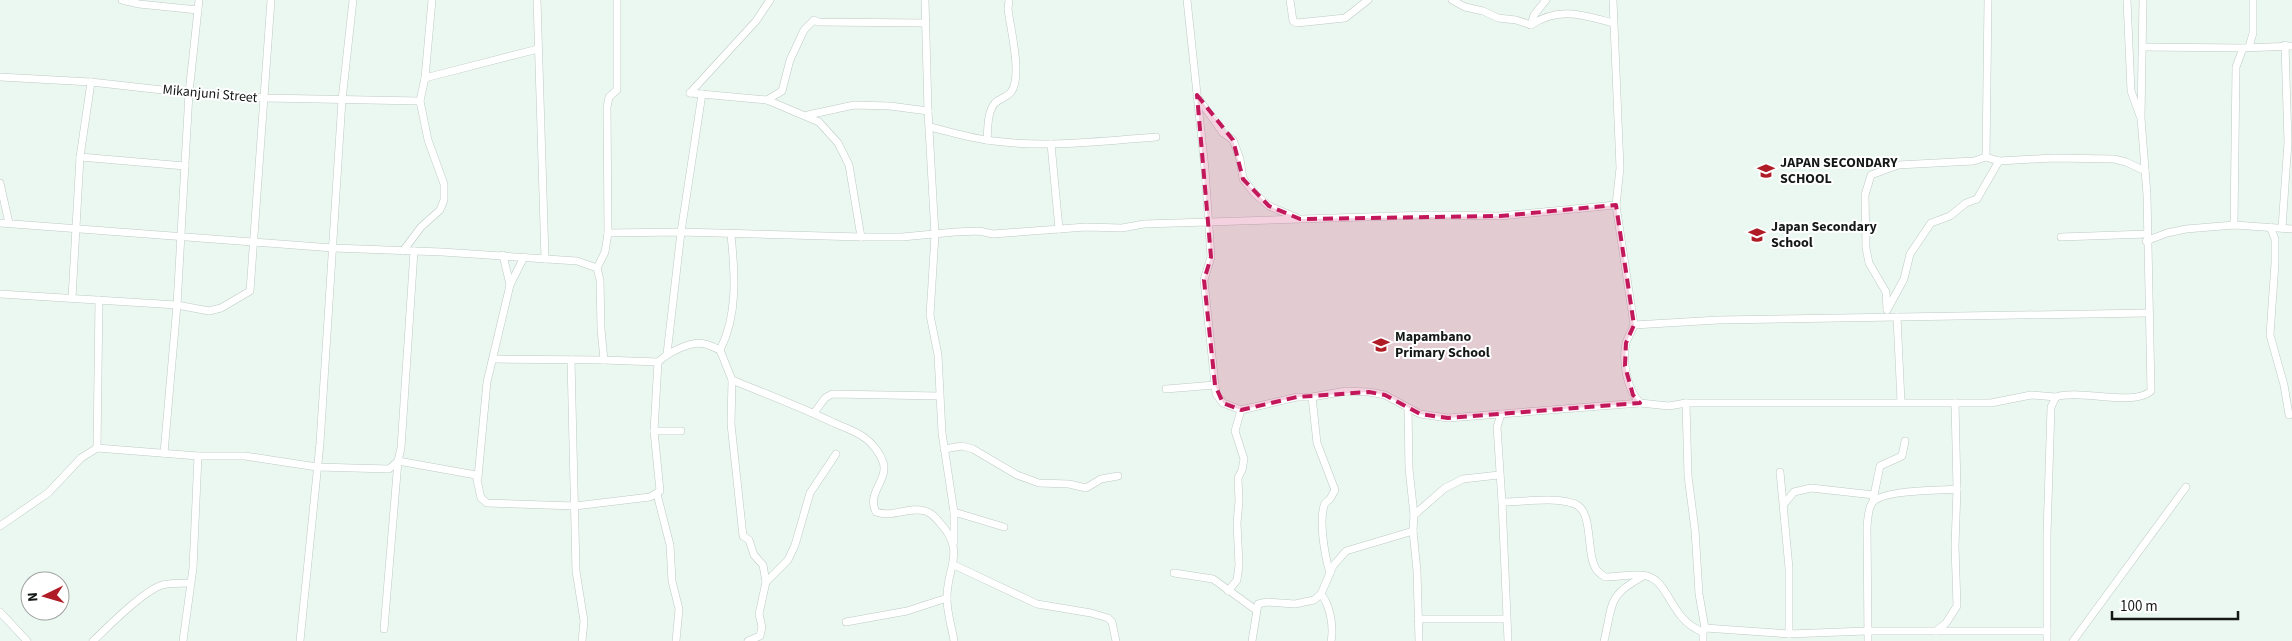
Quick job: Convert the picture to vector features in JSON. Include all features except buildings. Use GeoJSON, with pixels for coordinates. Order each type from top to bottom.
{"type":"FeatureCollection","features":[{"type":"Feature","properties":{"kind":"street"},"geometry":{"type":"LineString","coordinates":[[122,0],[139,4],[198,10]]}},
{"type":"Feature","properties":{"kind":"street"},"geometry":{"type":"LineString","coordinates":[[164,453],[177,305],[189,93],[199,0]]}},
{"type":"Feature","properties":{"kind":"street"},"geometry":{"type":"LineString","coordinates":[[0,294],[177,305],[213,311],[248,292],[251,287],[271,0]]}},
{"type":"Feature","properties":{"kind":"street"},"geometry":{"type":"LineString","coordinates":[[300,641],[317,466],[342,100],[353,0]]}},
{"type":"Feature","properties":{"kind":"street"},"geometry":{"type":"LineString","coordinates":[[403,251],[421,227],[440,210],[444,200],[444,184],[428,140],[420,101],[425,78],[432,0]]}},
{"type":"Feature","properties":{"kind":"street"},"geometry":{"type":"LineString","coordinates":[[537,0],[545,258]]}},
{"type":"Feature","properties":{"kind":"street"},"geometry":{"type":"LineString","coordinates":[[604,360],[600,329],[600,280],[597,268],[605,252],[608,233],[607,107],[609,97],[617,90],[617,0]]}},
{"type":"Feature","properties":{"kind":"street"},"geometry":{"type":"LineString","coordinates":[[770,0],[756,21],[690,93],[767,100],[808,115],[819,122],[838,143],[849,165],[861,237]]}},
{"type":"Feature","properties":{"kind":"street"},"geometry":{"type":"LineString","coordinates":[[925,0],[928,111],[935,234],[930,315],[938,355],[939,396],[944,449],[954,512],[954,565],[947,598],[954,641]]}},
{"type":"Feature","properties":{"kind":"street"},"geometry":{"type":"LineString","coordinates":[[987,140],[990,114],[994,104],[1011,92],[1015,81],[1016,68],[1008,9],[1009,0]]}},
{"type":"Feature","properties":{"kind":"street"},"geometry":{"type":"LineString","coordinates":[[1187,0],[1208,223],[1210,257],[1204,280],[1216,394],[1223,403],[1241,410],[1297,396],[1312,397],[1346,391],[1369,392],[1385,395],[1420,414],[1448,418],[1640,404],[1668,406],[1686,403],[1991,403],[2031,395],[2056,398],[2066,394],[2146,396],[2151,391],[2145,171],[2141,118],[2143,0]]}},
{"type":"Feature","properties":{"kind":"street"},"geometry":{"type":"LineString","coordinates":[[1290,0],[1293,21],[1298,23],[1345,18],[1368,0]]}},
{"type":"Feature","properties":{"kind":"street"},"geometry":{"type":"LineString","coordinates":[[1452,0],[1465,7],[1483,10],[1498,18],[1516,20],[1531,25]]}},
{"type":"Feature","properties":{"kind":"street"},"geometry":{"type":"LineString","coordinates":[[1531,25],[1534,15],[1546,0]]}},
{"type":"Feature","properties":{"kind":"street"},"geometry":{"type":"LineString","coordinates":[[1613,0],[1620,168],[1616,205],[1634,325],[1626,343],[1625,366],[1632,395],[1640,404]]}},
{"type":"Feature","properties":{"kind":"street"},"geometry":{"type":"LineString","coordinates":[[1986,157],[1988,0]]}},
{"type":"Feature","properties":{"kind":"street"},"geometry":{"type":"LineString","coordinates":[[2127,0],[2131,91],[2141,118]]}},
{"type":"Feature","properties":{"kind":"street"},"geometry":{"type":"LineString","coordinates":[[2234,225],[2236,67],[2253,33],[2253,0]]}},
{"type":"Feature","properties":{"kind":"street"},"geometry":{"type":"LineString","coordinates":[[1531,25],[1538,20],[1560,13],[1574,14],[1613,23]]}},
{"type":"Feature","properties":{"kind":"street"},"geometry":{"type":"LineString","coordinates":[[767,100],[782,91],[790,60],[804,30],[814,20],[818,22],[926,23]]}},
{"type":"Feature","properties":{"kind":"street"},"geometry":{"type":"LineString","coordinates":[[2143,47],[2288,45],[2288,142],[2282,228]]}},
{"type":"Feature","properties":{"kind":"street"},"geometry":{"type":"LineString","coordinates":[[425,78],[538,49]]}},
{"type":"Feature","properties":{"kind":"street","name":"Mikanjuni Street"},"geometry":{"type":"LineString","coordinates":[[0,77],[91,82],[189,93],[265,98],[420,101]]}},
{"type":"Feature","properties":{"kind":"street"},"geometry":{"type":"LineString","coordinates":[[72,298],[80,158],[91,82]]}},
{"type":"Feature","properties":{"kind":"street"},"geometry":{"type":"LineString","coordinates":[[667,354],[681,232],[702,94]]}},
{"type":"Feature","properties":{"kind":"street"},"geometry":{"type":"LineString","coordinates":[[1197,95],[1223,133],[1233,140],[1240,159],[1243,179],[1255,194],[1269,206],[1300,219]]}},
{"type":"Feature","properties":{"kind":"street"},"geometry":{"type":"LineString","coordinates":[[808,115],[854,105],[890,106],[928,111]]}},
{"type":"Feature","properties":{"kind":"street"},"geometry":{"type":"LineString","coordinates":[[930,127],[987,140],[1051,144],[1156,137]]}},
{"type":"Feature","properties":{"kind":"street"},"geometry":{"type":"LineString","coordinates":[[1051,144],[1059,229]]}},
{"type":"Feature","properties":{"kind":"street"},"geometry":{"type":"LineString","coordinates":[[1886,318],[1886,292],[1869,263],[1866,248],[1865,195],[1871,175],[1898,165],[1974,161],[1986,157],[1999,162],[2053,158],[2114,159],[2126,162],[2145,171]]}},
{"type":"Feature","properties":{"kind":"street"},"geometry":{"type":"LineString","coordinates":[[80,158],[185,166]]}},
{"type":"Feature","properties":{"kind":"street"},"geometry":{"type":"LineString","coordinates":[[1887,309],[1899,291],[1910,254],[1926,230],[1932,223],[1950,216],[1966,203],[1978,199],[1999,162]]}},
{"type":"Feature","properties":{"kind":"street"},"geometry":{"type":"LineString","coordinates":[[0,183],[9,223]]}},
{"type":"Feature","properties":{"kind":"street"},"geometry":{"type":"LineString","coordinates":[[608,233],[681,232],[731,235],[861,237],[979,231],[993,234],[1059,229],[1300,219],[1428,215],[1500,216],[1616,205]]}},
{"type":"Feature","properties":{"kind":"street"},"geometry":{"type":"LineString","coordinates":[[0,223],[333,248],[545,258],[577,261],[597,268]]}},
{"type":"Feature","properties":{"kind":"street"},"geometry":{"type":"LineString","coordinates":[[2061,237],[2147,237],[2186,229],[2234,225],[2292,229]]}},
{"type":"Feature","properties":{"kind":"street"},"geometry":{"type":"LineString","coordinates":[[2270,227],[2275,239],[2270,335],[2284,385],[2289,415]]}},
{"type":"Feature","properties":{"kind":"street"},"geometry":{"type":"LineString","coordinates":[[731,235],[734,284],[729,327],[720,350],[732,380],[731,424],[744,536],[749,540],[754,555],[763,565],[766,582],[759,614],[762,627],[760,636],[748,641]]}},
{"type":"Feature","properties":{"kind":"street"},"geometry":{"type":"LineString","coordinates":[[384,629],[398,462],[401,448],[414,251]]}},
{"type":"Feature","properties":{"kind":"street"},"geometry":{"type":"LineString","coordinates":[[503,255],[510,285]]}},
{"type":"Feature","properties":{"kind":"street"},"geometry":{"type":"LineString","coordinates":[[524,257],[510,285],[483,412],[478,478],[480,498],[487,503],[575,506],[645,498],[657,494],[660,491],[660,486],[654,431],[658,362]]}},
{"type":"Feature","properties":{"kind":"street"},"geometry":{"type":"LineString","coordinates":[[97,448],[99,300]]}},
{"type":"Feature","properties":{"kind":"street"},"geometry":{"type":"LineString","coordinates":[[1634,325],[1718,320],[2148,313]]}},
{"type":"Feature","properties":{"kind":"street"},"geometry":{"type":"LineString","coordinates":[[1897,318],[1901,402]]}},
{"type":"Feature","properties":{"kind":"street"},"geometry":{"type":"LineString","coordinates":[[493,359],[658,362],[667,354],[698,344],[704,343],[720,350]]}},
{"type":"Feature","properties":{"kind":"street"},"geometry":{"type":"LineString","coordinates":[[571,360],[576,570],[584,621],[582,641]]}},
{"type":"Feature","properties":{"kind":"street"},"geometry":{"type":"LineString","coordinates":[[732,380],[814,413],[865,438],[874,447],[883,462],[884,471],[874,492],[873,506],[876,512],[886,516],[924,510],[931,513],[944,527],[954,544]]}},
{"type":"Feature","properties":{"kind":"street"},"geometry":{"type":"LineString","coordinates":[[1166,388],[1214,385]]}},
{"type":"Feature","properties":{"kind":"street"},"geometry":{"type":"LineString","coordinates":[[814,413],[825,398],[832,394],[939,396]]}},
{"type":"Feature","properties":{"kind":"street"},"geometry":{"type":"LineString","coordinates":[[1312,397],[1318,443],[1335,490],[1330,499],[1325,503],[1322,514],[1326,558],[1330,574]]}},
{"type":"Feature","properties":{"kind":"street"},"geometry":{"type":"LineString","coordinates":[[2047,641],[2047,534],[2051,408],[2056,398]]}},
{"type":"Feature","properties":{"kind":"street"},"geometry":{"type":"LineString","coordinates":[[1686,403],[1688,476],[1695,530],[1699,594],[1704,630],[1703,641]]}},
{"type":"Feature","properties":{"kind":"street"},"geometry":{"type":"LineString","coordinates":[[1936,631],[1946,623],[1957,606],[1955,403]]}},
{"type":"Feature","properties":{"kind":"street"},"geometry":{"type":"LineString","coordinates":[[1408,408],[1409,469],[1417,571],[1418,641]]}},
{"type":"Feature","properties":{"kind":"street"},"geometry":{"type":"LineString","coordinates":[[1228,591],[1236,580],[1239,565],[1237,523],[1239,501],[1238,478],[1244,459],[1235,431],[1241,410]]}},
{"type":"Feature","properties":{"kind":"street"},"geometry":{"type":"LineString","coordinates":[[1501,414],[1496,427],[1502,502],[1508,641]]}},
{"type":"Feature","properties":{"kind":"street"},"geometry":{"type":"LineString","coordinates":[[654,431],[681,431]]}},
{"type":"Feature","properties":{"kind":"street"},"geometry":{"type":"LineString","coordinates":[[1868,641],[1866,630],[1867,526],[1870,508],[1880,466],[1902,456],[1905,441]]}},
{"type":"Feature","properties":{"kind":"street"},"geometry":{"type":"LineString","coordinates":[[944,449],[962,446],[973,449],[1017,475],[1039,483],[1069,484],[1086,488],[1101,479],[1118,476]]}},
{"type":"Feature","properties":{"kind":"street"},"geometry":{"type":"LineString","coordinates":[[0,526],[48,493],[81,458],[97,448],[198,456],[245,456],[317,466],[389,469],[398,462],[473,474],[478,478]]}},
{"type":"Feature","properties":{"kind":"street"},"geometry":{"type":"LineString","coordinates":[[766,582],[788,560],[800,532],[804,509],[810,493],[836,454]]}},
{"type":"Feature","properties":{"kind":"street"},"geometry":{"type":"LineString","coordinates":[[183,641],[189,583],[193,568],[198,456]]}},
{"type":"Feature","properties":{"kind":"street"},"geometry":{"type":"LineString","coordinates":[[1780,472],[1788,568],[1789,634]]}},
{"type":"Feature","properties":{"kind":"street"},"geometry":{"type":"LineString","coordinates":[[1414,515],[1445,488],[1463,479],[1499,475]]}},
{"type":"Feature","properties":{"kind":"street"},"geometry":{"type":"LineString","coordinates":[[2073,641],[2186,486]]}},
{"type":"Feature","properties":{"kind":"street"},"geometry":{"type":"LineString","coordinates":[[1784,504],[1794,492],[1811,488],[1873,498],[1888,494],[1957,489]]}},
{"type":"Feature","properties":{"kind":"street"},"geometry":{"type":"LineString","coordinates":[[657,494],[670,545],[672,581],[679,609],[676,641]]}},
{"type":"Feature","properties":{"kind":"street"},"geometry":{"type":"LineString","coordinates":[[1502,502],[1558,501],[1575,503],[1584,511],[1587,518],[1592,556],[1596,570],[1605,577],[1644,576],[1661,584],[1674,608],[1686,623],[1704,630],[1789,634],[1866,630],[2047,631]]}},
{"type":"Feature","properties":{"kind":"street"},"geometry":{"type":"LineString","coordinates":[[954,512],[1004,527]]}},
{"type":"Feature","properties":{"kind":"street"},"geometry":{"type":"LineString","coordinates":[[1252,641],[1258,604],[1267,602],[1295,604],[1314,600],[1321,594],[1337,560],[1346,550],[1413,531]]}},
{"type":"Feature","properties":{"kind":"street"},"geometry":{"type":"LineString","coordinates":[[954,565],[1036,604],[1092,613],[1108,618],[1112,622],[1116,641]]}},
{"type":"Feature","properties":{"kind":"street"},"geometry":{"type":"LineString","coordinates":[[1174,573],[1213,579],[1256,610]]}},
{"type":"Feature","properties":{"kind":"street"},"geometry":{"type":"LineString","coordinates":[[1604,641],[1615,598],[1623,587],[1644,576]]}},
{"type":"Feature","properties":{"kind":"street"},"geometry":{"type":"LineString","coordinates":[[93,641],[116,619],[155,588],[164,585],[189,583]]}},
{"type":"Feature","properties":{"kind":"street"},"geometry":{"type":"LineString","coordinates":[[1321,594],[1327,601],[1332,634],[1331,641]]}},
{"type":"Feature","properties":{"kind":"street"},"geometry":{"type":"LineString","coordinates":[[846,622],[907,611],[947,598]]}},
{"type":"Feature","properties":{"kind":"street"},"geometry":{"type":"LineString","coordinates":[[0,612],[27,641]]}},
{"type":"Feature","properties":{"kind":"street"},"geometry":{"type":"LineString","coordinates":[[1418,618],[1506,619]]}},
{"type":"Feature","properties":{"kind":"highlighted area"},"geometry":{"type":"Polygon","coordinates":[[[1197,95],[1233,140],[1243,179],[1269,206],[1300,219],[1500,216],[1616,205],[1634,325],[1626,343],[1625,366],[1633,395],[1640,403],[1448,418],[1420,414],[1385,395],[1369,392],[1297,397],[1241,410],[1223,403],[1215,385],[1204,280],[1211,257],[1197,95]]]}},
{"type":"Feature","properties":{"kind":"place","name":"JAPAN SECONDARY SCHOOL"},"geometry":{"type":"Point","coordinates":[1766,171]}},
{"type":"Feature","properties":{"kind":"place","name":"Japan Secondary School"},"geometry":{"type":"Point","coordinates":[1757,235]}},
{"type":"Feature","properties":{"kind":"place","name":"Mapambano Primary School"},"geometry":{"type":"Point","coordinates":[1381,345]}}]}
